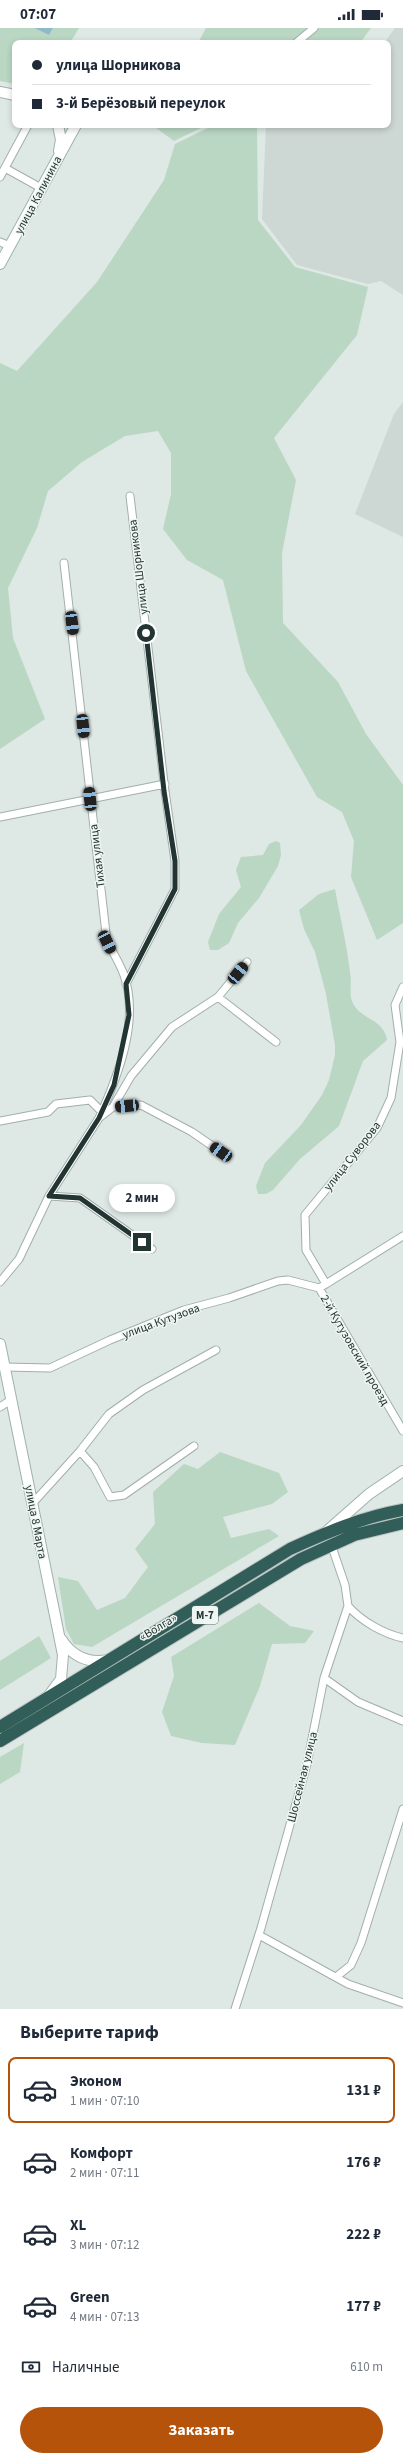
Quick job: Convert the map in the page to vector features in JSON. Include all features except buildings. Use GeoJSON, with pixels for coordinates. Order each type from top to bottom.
{"type":"FeatureCollection","features":[{"type":"Feature","properties":{"kind":"highway","name":"«Волга»"},"geometry":{"type":"LineString","coordinates":[[0,1727],[242,1577],[327,1531],[360,1520],[403,1510]]}},
{"type":"Feature","properties":{"kind":"highway","name":"«Волга»"},"geometry":{"type":"LineString","coordinates":[[0,1740],[273,1574],[332,1544],[354,1535],[403,1523]]}},
{"type":"Feature","properties":{"kind":"main road"},"geometry":{"type":"LineString","coordinates":[[0,92],[12,94]]}},
{"type":"Feature","properties":{"kind":"main road"},"geometry":{"type":"LineString","coordinates":[[59,128],[67,133],[74,128]]}},
{"type":"Feature","properties":{"kind":"main road"},"geometry":{"type":"LineString","coordinates":[[59,128],[59,155]]}},
{"type":"Feature","properties":{"kind":"main road","name":"улица Калинина"},"geometry":{"type":"LineString","coordinates":[[0,264],[74,128]]}},
{"type":"Feature","properties":{"kind":"main road","name":"улица 8 Марта"},"geometry":{"type":"LineString","coordinates":[[0,1344],[63,1656],[61,1679],[48,1697]]}},
{"type":"Feature","properties":{"kind":"main road"},"geometry":{"type":"LineString","coordinates":[[327,1531],[368,1494],[403,1471]]}},
{"type":"Feature","properties":{"kind":"main road"},"geometry":{"type":"LineString","coordinates":[[60,1637],[72,1653],[82,1658],[94,1661],[108,1660]]}},
{"type":"Feature","properties":{"kind":"street"},"geometry":{"type":"LineString","coordinates":[[300,40],[314,28]]}},
{"type":"Feature","properties":{"kind":"street"},"geometry":{"type":"LineString","coordinates":[[0,177],[26,128]]}},
{"type":"Feature","properties":{"kind":"street"},"geometry":{"type":"LineString","coordinates":[[4,168],[41,188]]}},
{"type":"Feature","properties":{"kind":"street"},"geometry":{"type":"LineString","coordinates":[[0,242],[10,246]]}},
{"type":"Feature","properties":{"kind":"street","name":"улица Шорникова"},"geometry":{"type":"LineString","coordinates":[[126,984],[175,889],[175,861],[130,496]]}},
{"type":"Feature","properties":{"kind":"street","name":"Тихая улица"},"geometry":{"type":"LineString","coordinates":[[64,563],[107,942],[126,984],[129,1015],[124,1048],[114,1085],[100,1115]]}},
{"type":"Feature","properties":{"kind":"street"},"geometry":{"type":"LineString","coordinates":[[0,817],[165,784]]}},
{"type":"Feature","properties":{"kind":"street"},"geometry":{"type":"LineString","coordinates":[[113,1107],[131,1076],[172,1027],[218,997],[247,962]]}},
{"type":"Feature","properties":{"kind":"street","name":"улица Суворова"},"geometry":{"type":"LineString","coordinates":[[306,1250],[304,1215],[377,1128],[391,1098],[400,1042],[395,1005],[403,987]]}},
{"type":"Feature","properties":{"kind":"street"},"geometry":{"type":"LineString","coordinates":[[218,997],[276,1042]]}},
{"type":"Feature","properties":{"kind":"street"},"geometry":{"type":"LineString","coordinates":[[0,1121],[48,1112],[56,1104],[90,1100],[100,1115]]}},
{"type":"Feature","properties":{"kind":"street"},"geometry":{"type":"LineString","coordinates":[[0,1282],[19,1259],[49,1196],[100,1115],[113,1107],[141,1105],[192,1132],[221,1152]]}},
{"type":"Feature","properties":{"kind":"street"},"geometry":{"type":"LineString","coordinates":[[49,1196],[80,1198],[152,1249]]}},
{"type":"Feature","properties":{"kind":"street"},"geometry":{"type":"LineString","coordinates":[[326,1284],[403,1236]]}},
{"type":"Feature","properties":{"kind":"street","name":"2-й Кутузовский проезд"},"geometry":{"type":"LineString","coordinates":[[306,1250],[326,1284],[319,1288],[403,1431]]}},
{"type":"Feature","properties":{"kind":"street","name":"улица Кутузова"},"geometry":{"type":"LineString","coordinates":[[5,1367],[50,1368],[110,1340],[184,1310],[229,1298],[278,1281],[288,1280],[319,1288]]}},
{"type":"Feature","properties":{"kind":"street"},"geometry":{"type":"LineString","coordinates":[[32,1504],[80,1451],[109,1414],[143,1390],[216,1350]]}},
{"type":"Feature","properties":{"kind":"street"},"geometry":{"type":"LineString","coordinates":[[0,1406],[11,1400]]}},
{"type":"Feature","properties":{"kind":"street"},"geometry":{"type":"LineString","coordinates":[[80,1451],[94,1467],[110,1497],[124,1495],[194,1446]]}},
{"type":"Feature","properties":{"kind":"street","name":"Шоссейная улица"},"geometry":{"type":"LineString","coordinates":[[235,2009],[259,1935],[307,1764],[324,1678],[348,1606],[345,1585],[332,1544]]}},
{"type":"Feature","properties":{"kind":"street"},"geometry":{"type":"LineString","coordinates":[[348,1606],[364,1620],[392,1636],[403,1638]]}},
{"type":"Feature","properties":{"kind":"street"},"geometry":{"type":"LineString","coordinates":[[324,1678],[358,1702],[403,1721]]}},
{"type":"Feature","properties":{"kind":"street"},"geometry":{"type":"LineString","coordinates":[[336,1977],[350,1965],[361,1943],[403,1809]]}},
{"type":"Feature","properties":{"kind":"street"},"geometry":{"type":"LineString","coordinates":[[259,1935],[348,1984],[403,2003]]}},
{"type":"Feature","properties":{"kind":"shaded area"},"geometry":{"type":"Polygon","coordinates":[[[395,28],[403,28],[403,295],[381,281],[368,284],[297,265],[262,219],[266,128],[391,128],[391,40],[386,40],[395,28]]]}},
{"type":"Feature","properties":{"kind":"shaded area"},"geometry":{"type":"Polygon","coordinates":[[[403,402],[403,537],[355,514],[394,414],[403,402]]]}},
{"type":"Feature","properties":{"kind":"green space"},"geometry":{"type":"Polygon","coordinates":[[[0,28],[34,28],[49,35],[53,28],[79,28],[72,40],[12,40],[12,83],[0,81],[0,28]]]}},
{"type":"Feature","properties":{"kind":"green space"},"geometry":{"type":"Polygon","coordinates":[[[206,28],[371,28],[362,40],[200,40],[206,28]]]}},
{"type":"Feature","properties":{"kind":"green space"},"geometry":{"type":"Polygon","coordinates":[[[156,128],[201,128],[174,141],[156,128]]]}},
{"type":"Feature","properties":{"kind":"green space"},"geometry":{"type":"Polygon","coordinates":[[[208,128],[257,128],[258,220],[295,267],[368,287],[357,335],[274,438],[296,480],[282,553],[283,623],[338,682],[366,734],[403,785],[403,923],[377,940],[351,877],[354,841],[342,812],[317,797],[246,671],[223,580],[187,560],[163,529],[171,494],[171,453],[158,431],[125,436],[82,462],[48,491],[37,528],[8,588],[13,638],[45,719],[0,749],[0,363],[17,371],[97,282],[164,180],[175,144],[208,128]]]}},
{"type":"Feature","properties":{"kind":"green space"},"geometry":{"type":"Polygon","coordinates":[[[276,841],[280,843],[281,855],[278,866],[259,898],[238,923],[229,943],[218,950],[210,950],[208,942],[219,914],[241,887],[236,870],[241,857],[263,855],[269,844],[276,841]]]}},
{"type":"Feature","properties":{"kind":"green space"},"geometry":{"type":"Polygon","coordinates":[[[335,889],[349,962],[352,1001],[360,1012],[381,1027],[387,1040],[363,1061],[339,1126],[300,1159],[273,1190],[266,1194],[258,1194],[256,1186],[265,1163],[301,1125],[322,1095],[329,1080],[335,1055],[335,1045],[326,994],[315,952],[304,929],[299,910],[319,894],[335,889]]]}},
{"type":"Feature","properties":{"kind":"green space"},"geometry":{"type":"Polygon","coordinates":[[[220,1452],[279,1473],[288,1492],[272,1504],[223,1517],[231,1538],[269,1529],[279,1536],[92,1647],[74,1644],[66,1629],[58,1577],[78,1581],[97,1610],[125,1598],[148,1567],[135,1549],[155,1524],[153,1492],[184,1464],[198,1469],[220,1452]]]}},
{"type":"Feature","properties":{"kind":"green space"},"geometry":{"type":"Polygon","coordinates":[[[259,1603],[290,1626],[314,1631],[305,1643],[272,1644],[260,1686],[235,1745],[202,1743],[171,1736],[162,1712],[174,1676],[171,1657],[259,1603]]]}},
{"type":"Feature","properties":{"kind":"green space"},"geometry":{"type":"Polygon","coordinates":[[[39,1636],[51,1658],[0,1690],[0,1661],[39,1636]]]}},
{"type":"Feature","properties":{"kind":"green space"},"geometry":{"type":"Polygon","coordinates":[[[24,1743],[20,1772],[0,1784],[0,1757],[24,1743]]]}},
{"type":"Feature","properties":{"kind":"water"},"geometry":{"type":"Polygon","coordinates":[[[34,28],[53,28],[49,35],[34,28]]]}},
{"type":"Feature","properties":{"kind":"route"},"geometry":{"type":"LineString","coordinates":[[142,1242],[80,1198],[49,1196],[99,1118],[114,1085],[124,1048],[129,1015],[126,984],[175,889],[175,861],[164,791],[165,784],[146,633]]}}]}
